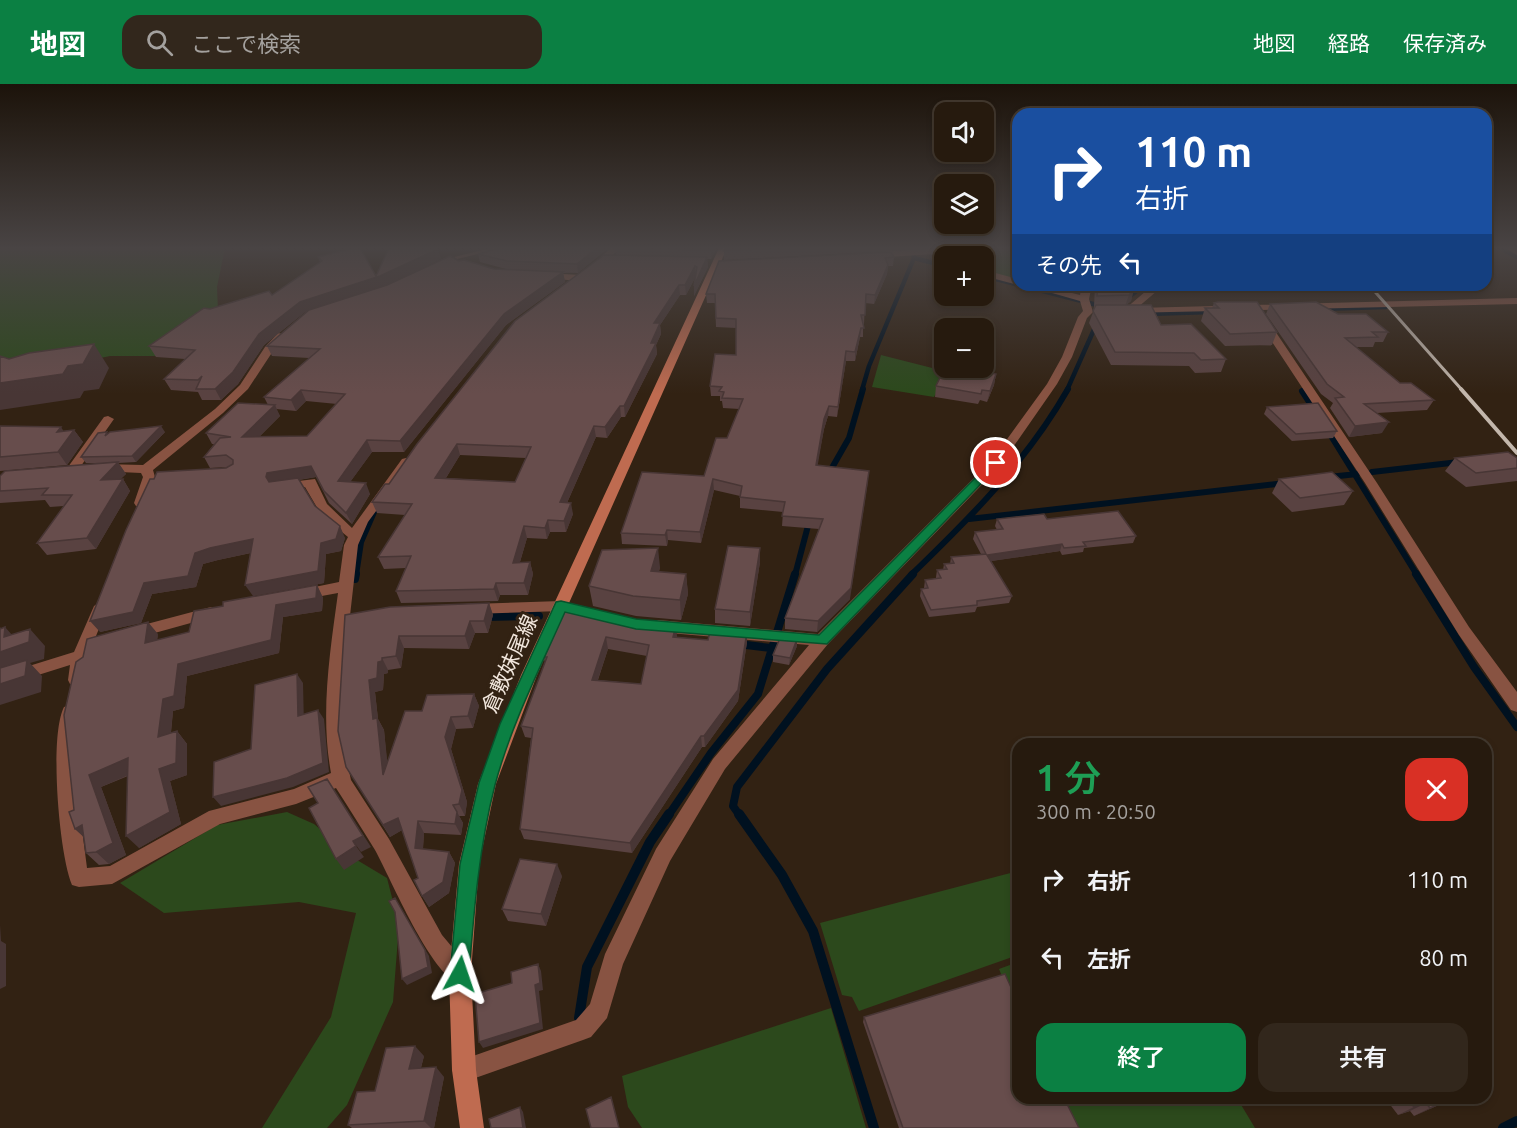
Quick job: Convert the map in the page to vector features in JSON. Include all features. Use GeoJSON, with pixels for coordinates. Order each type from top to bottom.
{"type":"FeatureCollection","features":[{"type":"Feature","properties":{"kind":"main road","name":"倉敷妹尾線"},"geometry":{"type":"LineString","coordinates":[[472,1128],[464,1070],[460,974],[469,864],[487,783],[508,724],[702,297]]}},
{"type":"Feature","properties":{"kind":"street"},"geometry":{"type":"LineString","coordinates":[[1061,297],[1087,306]]}},
{"type":"Feature","properties":{"kind":"street"},"geometry":{"type":"LineString","coordinates":[[464,1070],[583,1029],[599,1010],[613,962],[663,855],[719,764],[822,640],[996,463],[1052,384],[1067,357],[1087,306],[1087,297]]}},
{"type":"Feature","properties":{"kind":"street"},"geometry":{"type":"LineString","coordinates":[[1128,311],[1145,297]]}},
{"type":"Feature","properties":{"kind":"street"},"geometry":{"type":"LineString","coordinates":[[1114,311],[1388,302],[1517,301]]}},
{"type":"Feature","properties":{"kind":"street"},"geometry":{"type":"LineString","coordinates":[[1255,308],[1371,483],[1464,631],[1517,705]]}},
{"type":"Feature","properties":{"kind":"street"},"geometry":{"type":"LineString","coordinates":[[137,515],[152,474],[244,387],[268,349],[291,328]]}},
{"type":"Feature","properties":{"kind":"street"},"geometry":{"type":"LineString","coordinates":[[108,419],[67,470],[115,467],[152,474]]}},
{"type":"Feature","properties":{"kind":"street"},"geometry":{"type":"LineString","coordinates":[[418,446],[376,500],[355,536],[346,586],[348,613],[338,651],[334,743],[341,777],[382,845],[435,942],[460,974]]}},
{"type":"Feature","properties":{"kind":"street"},"geometry":{"type":"LineString","coordinates":[[280,488],[310,482],[315,500],[339,526],[355,536]]}},
{"type":"Feature","properties":{"kind":"street"},"geometry":{"type":"LineString","coordinates":[[280,599],[346,586]]}},
{"type":"Feature","properties":{"kind":"street"},"geometry":{"type":"LineString","coordinates":[[105,596],[82,651],[64,741],[66,796],[79,878],[112,875],[216,817],[296,796],[341,777]]}},
{"type":"Feature","properties":{"kind":"street"},"geometry":{"type":"LineString","coordinates":[[457,609],[561,606],[614,618]]}},
{"type":"Feature","properties":{"kind":"street"},"geometry":{"type":"LineString","coordinates":[[0,681],[111,639],[225,609]]}},
{"type":"Feature","properties":{"kind":"street"},"geometry":{"type":"LineString","coordinates":[[647,624],[822,640]]}},
{"type":"Feature","properties":{"kind":"green space"},"geometry":{"type":"Polygon","coordinates":[[[0,297],[217,297],[218,311],[181,325],[170,336],[158,356],[110,356],[0,379],[0,297]]]}},
{"type":"Feature","properties":{"kind":"green space"},"geometry":{"type":"Polygon","coordinates":[[[881,355],[934,368],[934,378],[945,378],[934,397],[872,387],[881,355]]]}},
{"type":"Feature","properties":{"kind":"green space"},"geometry":{"type":"Polygon","coordinates":[[[287,812],[314,824],[357,860],[387,878],[399,925],[393,1002],[347,1105],[327,1128],[262,1128],[331,1017],[356,913],[299,902],[164,913],[120,883],[217,825],[287,812]]]}},
{"type":"Feature","properties":{"kind":"green space"},"geometry":{"type":"Polygon","coordinates":[[[1012,873],[1012,957],[859,1011],[852,997],[842,995],[820,923],[1012,873]]]}},
{"type":"Feature","properties":{"kind":"green space"},"geometry":{"type":"Polygon","coordinates":[[[1012,964],[1012,1000],[999,969],[1012,964]]]}},
{"type":"Feature","properties":{"kind":"green space"},"geometry":{"type":"Polygon","coordinates":[[[831,1008],[866,1128],[642,1128],[628,1107],[622,1076],[831,1008]]]}},
{"type":"Feature","properties":{"kind":"green space"},"geometry":{"type":"Polygon","coordinates":[[[1057,1104],[1241,1104],[1255,1128],[1067,1128],[1057,1104]]]}},
{"type":"Feature","properties":{"kind":"building"},"geometry":{"type":"Polygon","coordinates":[[[250,297],[316,297],[300,302],[259,334],[233,372],[215,389],[196,389],[202,376],[198,380],[164,379],[195,350],[149,346],[204,308],[210,309],[250,297]]]}},
{"type":"Feature","properties":{"kind":"building"},"geometry":{"type":"Polygon","coordinates":[[[350,297],[528,297],[504,314],[400,441],[367,440],[338,481],[366,483],[346,513],[324,491],[311,466],[267,473],[266,477],[269,482],[298,478],[315,506],[340,526],[336,539],[321,543],[318,571],[245,585],[253,539],[210,548],[195,553],[188,576],[144,583],[133,612],[90,621],[126,530],[150,479],[154,479],[157,472],[226,468],[233,464],[233,460],[226,455],[204,457],[220,438],[231,437],[206,433],[238,403],[275,405],[242,437],[307,436],[345,394],[301,390],[291,400],[264,397],[320,349],[267,346],[309,310],[350,297]]]}},
{"type":"Feature","properties":{"kind":"building"},"geometry":{"type":"Polygon","coordinates":[[[548,297],[671,297],[654,323],[660,323],[651,343],[656,343],[624,406],[620,406],[605,427],[594,426],[560,502],[571,503],[564,521],[548,520],[545,528],[524,526],[513,563],[530,562],[524,583],[496,583],[494,589],[396,591],[411,556],[378,557],[412,504],[372,502],[385,484],[389,484],[417,444],[515,321],[548,297]],[[457,444],[435,478],[515,482],[531,447],[457,444]]]}},
{"type":"Feature","properties":{"kind":"building"},"geometry":{"type":"Polygon","coordinates":[[[715,297],[866,297],[865,315],[861,315],[864,328],[861,328],[855,352],[846,351],[838,407],[829,406],[824,419],[816,465],[869,471],[851,588],[818,621],[785,618],[823,519],[782,516],[785,502],[740,497],[742,486],[713,479],[700,532],[667,530],[665,535],[621,533],[642,472],[704,476],[716,438],[727,438],[743,399],[722,398],[724,392],[719,391],[722,387],[710,386],[715,354],[736,355],[736,319],[716,318],[715,297]]]}},
{"type":"Feature","properties":{"kind":"building"},"geometry":{"type":"Polygon","coordinates":[[[1257,302],[1277,332],[1230,334],[1205,308],[1219,308],[1214,303],[1257,302]]]}},
{"type":"Feature","properties":{"kind":"building"},"geometry":{"type":"Polygon","coordinates":[[[1316,302],[1338,314],[1366,314],[1388,332],[1372,332],[1378,337],[1345,338],[1400,383],[1411,383],[1434,400],[1364,404],[1389,422],[1355,426],[1335,398],[1344,397],[1327,384],[1270,304],[1316,302]]]}},
{"type":"Feature","properties":{"kind":"building"},"geometry":{"type":"Polygon","coordinates":[[[1096,305],[1151,305],[1161,325],[1191,324],[1226,359],[1201,360],[1194,353],[1115,352],[1093,311],[1096,305]]]}},
{"type":"Feature","properties":{"kind":"building"},"geometry":{"type":"Polygon","coordinates":[[[94,344],[83,364],[68,366],[63,374],[0,383],[0,356],[9,359],[29,353],[94,344]]]}},
{"type":"Feature","properties":{"kind":"building"},"geometry":{"type":"Polygon","coordinates":[[[994,374],[996,374],[990,391],[982,390],[981,394],[936,386],[940,378],[994,378],[994,374]]]}},
{"type":"Feature","properties":{"kind":"building"},"geometry":{"type":"Polygon","coordinates":[[[1318,403],[1337,431],[1296,434],[1267,407],[1318,403]]]}},
{"type":"Feature","properties":{"kind":"building"},"geometry":{"type":"Polygon","coordinates":[[[0,426],[61,427],[57,432],[74,430],[58,452],[0,457],[0,426]]]}},
{"type":"Feature","properties":{"kind":"building"},"geometry":{"type":"Polygon","coordinates":[[[161,426],[132,456],[81,457],[98,433],[107,432],[105,436],[110,432],[161,426]]]}},
{"type":"Feature","properties":{"kind":"building"},"geometry":{"type":"Polygon","coordinates":[[[1508,452],[1517,458],[1517,468],[1476,473],[1455,458],[1508,452]]]}},
{"type":"Feature","properties":{"kind":"building"},"geometry":{"type":"Polygon","coordinates":[[[118,462],[101,480],[123,479],[87,538],[37,543],[72,495],[42,495],[48,488],[0,491],[0,476],[5,471],[118,462]]]}},
{"type":"Feature","properties":{"kind":"building"},"geometry":{"type":"Polygon","coordinates":[[[1332,472],[1353,491],[1300,498],[1279,479],[1332,472]]]}},
{"type":"Feature","properties":{"kind":"building"},"geometry":{"type":"Polygon","coordinates":[[[1118,511],[1136,536],[1083,542],[1086,546],[1064,548],[1062,544],[987,555],[1012,596],[977,601],[977,605],[931,610],[921,589],[928,588],[925,580],[941,578],[937,570],[947,569],[944,564],[954,563],[951,557],[986,554],[975,532],[1003,529],[997,519],[1044,514],[1047,519],[1118,511]]]}},
{"type":"Feature","properties":{"kind":"building"},"geometry":{"type":"Polygon","coordinates":[[[728,546],[760,548],[750,612],[715,609],[728,546]]]}},
{"type":"Feature","properties":{"kind":"building"},"geometry":{"type":"Polygon","coordinates":[[[658,548],[651,571],[686,574],[680,600],[633,596],[589,586],[602,550],[658,548]]]}},
{"type":"Feature","properties":{"kind":"building"},"geometry":{"type":"Polygon","coordinates":[[[317,585],[316,598],[276,605],[271,640],[178,664],[174,696],[163,699],[158,737],[177,731],[176,763],[159,769],[170,812],[126,836],[128,758],[89,775],[113,843],[96,852],[86,853],[82,825],[75,829],[69,812],[74,810],[64,715],[76,662],[83,657],[87,639],[148,622],[145,643],[189,632],[194,611],[223,606],[223,602],[317,585]]]}},
{"type":"Feature","properties":{"kind":"building"},"geometry":{"type":"Polygon","coordinates":[[[489,603],[484,621],[470,621],[465,636],[399,636],[396,656],[382,658],[382,661],[378,662],[377,678],[369,680],[373,719],[377,718],[383,775],[405,711],[422,711],[427,695],[474,694],[468,716],[451,717],[445,737],[462,790],[459,804],[453,805],[457,812],[455,824],[418,821],[415,848],[449,852],[443,882],[422,896],[414,880],[418,878],[398,818],[383,825],[346,767],[338,731],[345,615],[390,607],[489,603]]]}},
{"type":"Feature","properties":{"kind":"building"},"geometry":{"type":"Polygon","coordinates":[[[564,609],[583,615],[585,609],[634,621],[676,625],[673,637],[708,640],[711,627],[747,631],[738,690],[704,736],[701,736],[630,843],[520,829],[533,728],[521,726],[547,657],[543,657],[564,609]],[[606,637],[592,680],[641,684],[649,645],[606,637]]]}},
{"type":"Feature","properties":{"kind":"building"},"geometry":{"type":"Polygon","coordinates":[[[5,627],[4,637],[30,629],[29,642],[0,652],[0,629],[5,627]]]}},
{"type":"Feature","properties":{"kind":"building"},"geometry":{"type":"Polygon","coordinates":[[[780,638],[797,639],[790,658],[773,655],[780,638]]]}},
{"type":"Feature","properties":{"kind":"building"},"geometry":{"type":"Polygon","coordinates":[[[27,660],[25,676],[0,684],[0,668],[27,660]]]}},
{"type":"Feature","properties":{"kind":"building"},"geometry":{"type":"Polygon","coordinates":[[[297,674],[298,716],[318,710],[323,763],[287,778],[213,797],[214,762],[251,749],[255,685],[297,674]]]}},
{"type":"Feature","properties":{"kind":"building"},"geometry":{"type":"Polygon","coordinates":[[[327,779],[363,836],[353,841],[356,846],[336,859],[309,808],[318,803],[308,787],[327,779]]]}},
{"type":"Feature","properties":{"kind":"building"},"geometry":{"type":"Polygon","coordinates":[[[520,859],[557,864],[541,914],[502,909],[520,859]]]}},
{"type":"Feature","properties":{"kind":"building"},"geometry":{"type":"Polygon","coordinates":[[[395,898],[425,950],[428,967],[402,979],[395,912],[389,901],[395,898]]]}},
{"type":"Feature","properties":{"kind":"building"},"geometry":{"type":"Polygon","coordinates":[[[538,964],[540,983],[535,985],[540,1023],[479,1042],[475,994],[512,983],[511,972],[538,964]]]}},
{"type":"Feature","properties":{"kind":"building"},"geometry":{"type":"Polygon","coordinates":[[[1005,974],[1012,990],[1012,1104],[1067,1104],[1079,1128],[903,1128],[864,1017],[1005,974]]]}},
{"type":"Feature","properties":{"kind":"building"},"geometry":{"type":"Polygon","coordinates":[[[415,1046],[409,1069],[436,1067],[424,1121],[348,1125],[357,1092],[375,1091],[386,1048],[415,1046]]]}},
{"type":"Feature","properties":{"kind":"building"},"geometry":{"type":"Polygon","coordinates":[[[611,1097],[619,1128],[591,1128],[586,1109],[611,1097]]]}},
{"type":"Feature","properties":{"kind":"building"},"geometry":{"type":"Polygon","coordinates":[[[1427,1104],[1440,1104],[1430,1108],[1427,1104]]]}},
{"type":"Feature","properties":{"kind":"building"},"geometry":{"type":"Polygon","coordinates":[[[520,1107],[523,1128],[491,1128],[489,1119],[520,1107]]]}},
{"type":"Feature","properties":{"kind":"waterway"},"geometry":{"type":"LineString","coordinates":[[862,390],[869,366],[898,297]]}},
{"type":"Feature","properties":{"kind":"waterway"},"geometry":{"type":"LineString","coordinates":[[1065,297],[1101,306]]}},
{"type":"Feature","properties":{"kind":"waterway"},"geometry":{"type":"LineString","coordinates":[[1319,309],[1386,307]]}},
{"type":"Feature","properties":{"kind":"waterway"},"geometry":{"type":"LineString","coordinates":[[1147,314],[1211,312]]}},
{"type":"Feature","properties":{"kind":"waterway"},"geometry":{"type":"LineString","coordinates":[[1067,390],[1096,325]]}},
{"type":"Feature","properties":{"kind":"waterway"},"geometry":{"type":"LineString","coordinates":[[829,473],[849,438],[863,389]]}},
{"type":"Feature","properties":{"kind":"waterway"},"geometry":{"type":"LineString","coordinates":[[911,575],[996,488],[1034,440],[1068,389]]}},
{"type":"Feature","properties":{"kind":"waterway"},"geometry":{"type":"LineString","coordinates":[[1302,391],[1315,411]]}},
{"type":"Feature","properties":{"kind":"waterway"},"geometry":{"type":"LineString","coordinates":[[1328,431],[1355,474]]}},
{"type":"Feature","properties":{"kind":"waterway"},"geometry":{"type":"LineString","coordinates":[[1372,472],[1459,462]]}},
{"type":"Feature","properties":{"kind":"waterway"},"geometry":{"type":"LineString","coordinates":[[1329,477],[1355,474]]}},
{"type":"Feature","properties":{"kind":"waterway"},"geometry":{"type":"LineString","coordinates":[[1355,474],[1417,575]]}},
{"type":"Feature","properties":{"kind":"waterway"},"geometry":{"type":"LineString","coordinates":[[969,519],[1285,483]]}},
{"type":"Feature","properties":{"kind":"waterway"},"geometry":{"type":"LineString","coordinates":[[356,575],[361,542],[374,512]]}},
{"type":"Feature","properties":{"kind":"waterway"},"geometry":{"type":"LineString","coordinates":[[795,575],[809,522]]}},
{"type":"Feature","properties":{"kind":"waterway"},"geometry":{"type":"LineString","coordinates":[[355,579],[356,574]]}},
{"type":"Feature","properties":{"kind":"waterway"},"geometry":{"type":"LineString","coordinates":[[668,816],[711,753],[758,694],[795,574]]}},
{"type":"Feature","properties":{"kind":"waterway"},"geometry":{"type":"LineString","coordinates":[[740,816],[733,806],[737,787],[827,669],[913,574]]}},
{"type":"Feature","properties":{"kind":"waterway"},"geometry":{"type":"LineString","coordinates":[[1416,574],[1474,667],[1517,727]]}},
{"type":"Feature","properties":{"kind":"waterway"},"geometry":{"type":"LineString","coordinates":[[486,617],[539,616]]}},
{"type":"Feature","properties":{"kind":"waterway"},"geometry":{"type":"LineString","coordinates":[[738,644],[771,648]]}},
{"type":"Feature","properties":{"kind":"waterway"},"geometry":{"type":"LineString","coordinates":[[579,1018],[587,967],[650,842],[669,814]]}},
{"type":"Feature","properties":{"kind":"waterway"},"geometry":{"type":"LineString","coordinates":[[739,814],[782,875],[813,931],[874,1128]]}},
{"type":"Feature","properties":{"kind":"waterway"},"geometry":{"type":"LineString","coordinates":[[1503,1128],[1517,1121]]}},
{"type":"Feature","properties":{"kind":"railway"},"geometry":{"type":"LineString","coordinates":[[1379,297],[1462,390]]}},
{"type":"Feature","properties":{"kind":"railway"},"geometry":{"type":"LineString","coordinates":[[1461,389],[1517,453]]}},
{"type":"Feature","properties":{"kind":"route"},"geometry":{"type":"LineString","coordinates":[[460,974],[469,864],[487,783],[508,724],[561,606],[636,624],[822,640],[996,463]]}}]}
